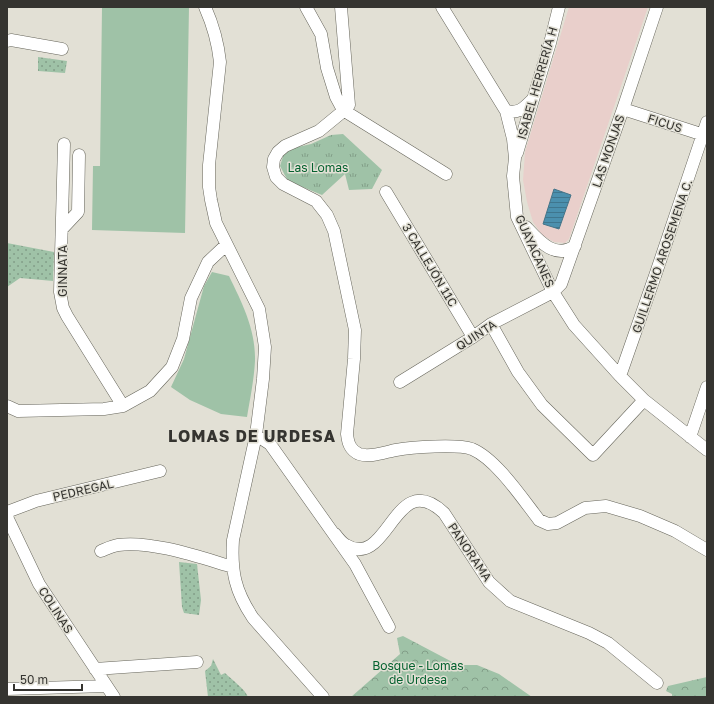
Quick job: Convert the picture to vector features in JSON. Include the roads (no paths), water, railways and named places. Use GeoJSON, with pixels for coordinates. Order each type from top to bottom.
{"type":"FeatureCollection","features":[{"type":"Feature","properties":{"kind":"street"},"geometry":{"type":"LineString","coordinates":[[206,7],[218,46],[220,62],[209,165],[209,187],[216,223],[259,309],[265,347],[263,380],[256,435],[233,540],[232,554],[235,582],[243,603],[253,618],[322,697]]}},
{"type":"Feature","properties":{"kind":"street"},"geometry":{"type":"LineString","coordinates":[[306,7],[321,34],[327,68],[336,97],[343,110],[446,174]]}},
{"type":"Feature","properties":{"kind":"street"},"geometry":{"type":"LineString","coordinates":[[341,7],[349,105],[348,108],[343,110],[319,131],[294,142],[278,152],[274,159],[273,167],[276,177],[282,184],[316,201],[327,215],[334,231],[355,330],[354,359],[347,434],[350,447],[354,451],[365,455],[398,450],[452,446],[471,449],[483,455],[493,463],[539,520],[548,524],[557,523],[585,508],[606,506],[640,516],[675,531],[707,550]]}},
{"type":"Feature","properties":{"kind":"street","name":"GUAYACANES"},"geometry":{"type":"LineString","coordinates":[[442,7],[506,111],[513,139],[515,158],[513,176],[517,217],[553,292],[574,324],[620,376],[644,400],[707,450]]}},
{"type":"Feature","properties":{"kind":"street","name":"ISABEL HERRERÍA H"},"geometry":{"type":"LineString","coordinates":[[515,158],[550,43],[559,7]]}},
{"type":"Feature","properties":{"kind":"street","name":"LAS MONJAS"},"geometry":{"type":"LineString","coordinates":[[553,292],[561,284],[575,246],[657,7]]}},
{"type":"Feature","properties":{"kind":"street"},"geometry":{"type":"LineString","coordinates":[[7,41],[11,40],[62,49]]}},
{"type":"Feature","properties":{"kind":"street"},"geometry":{"type":"LineString","coordinates":[[506,111],[513,113],[520,110],[532,99]]}},
{"type":"Feature","properties":{"kind":"street","name":"FICUS"},"geometry":{"type":"LineString","coordinates":[[623,109],[705,136]]}},
{"type":"Feature","properties":{"kind":"street","name":"GUILLERMO AROSEMENA C."},"geometry":{"type":"LineString","coordinates":[[620,376],[705,136],[707,122]]}},
{"type":"Feature","properties":{"kind":"street","name":"GINNATA"},"geometry":{"type":"LineString","coordinates":[[64,144],[60,292],[63,308],[123,406]]}},
{"type":"Feature","properties":{"kind":"street"},"geometry":{"type":"LineString","coordinates":[[62,229],[78,212],[79,155]]}},
{"type":"Feature","properties":{"kind":"street","name":"3 CALLEJÓN 11C"},"geometry":{"type":"LineString","coordinates":[[386,192],[473,337]]}},
{"type":"Feature","properties":{"kind":"street"},"geometry":{"type":"LineString","coordinates":[[517,217],[540,242],[550,248],[565,250],[575,246]]}},
{"type":"Feature","properties":{"kind":"street"},"geometry":{"type":"LineString","coordinates":[[7,406],[18,411],[104,408],[123,406],[150,391],[172,367],[183,339],[191,298],[208,262],[226,245]]}},
{"type":"Feature","properties":{"kind":"street","name":"QUINTA"},"geometry":{"type":"LineString","coordinates":[[400,382],[473,337],[491,324],[553,292]]}},
{"type":"Feature","properties":{"kind":"street"},"geometry":{"type":"LineString","coordinates":[[491,324],[518,372],[542,405],[593,455],[644,400]]}},
{"type":"Feature","properties":{"kind":"street"},"geometry":{"type":"LineString","coordinates":[[690,437],[707,387]]}},
{"type":"Feature","properties":{"kind":"street","name":"PANORAMA"},"geometry":{"type":"LineString","coordinates":[[256,435],[270,444],[335,534],[355,564],[389,627]]}},
{"type":"Feature","properties":{"kind":"street","name":"PEDREGAL"},"geometry":{"type":"LineString","coordinates":[[7,512],[36,501],[160,471]]}},
{"type":"Feature","properties":{"kind":"street","name":"PANORAMA"},"geometry":{"type":"LineString","coordinates":[[335,534],[346,545],[356,549],[366,548],[376,543],[399,513],[410,504],[420,500],[436,505],[444,513],[489,582],[510,601],[589,633],[608,643],[657,683]]}},
{"type":"Feature","properties":{"kind":"street","name":"COLINAS"},"geometry":{"type":"LineString","coordinates":[[7,517],[39,584],[114,697]]}},
{"type":"Feature","properties":{"kind":"street"},"geometry":{"type":"LineString","coordinates":[[101,550],[118,545],[143,545],[179,552],[233,567]]}},
{"type":"Feature","properties":{"kind":"street"},"geometry":{"type":"LineString","coordinates":[[95,669],[197,662]]}},
{"type":"Feature","properties":{"kind":"street"},"geometry":{"type":"LineString","coordinates":[[7,689],[106,686]]}},
{"type":"Feature","properties":{"kind":"water"},"geometry":{"type":"Polygon","coordinates":[[[554,189],[571,195],[559,229],[543,224],[554,189]]]}},
{"type":"Feature","properties":{"kind":"district","name":"LOMAS DE URDESA"},"geometry":{"type":"Point","coordinates":[252,436]}},
{"type":"Feature","properties":{"kind":"park label","name":"Las Lomas"},"geometry":{"type":"Point","coordinates":[318,167]}},
{"type":"Feature","properties":{"kind":"park label","name":"Bosque - Lomas de Urdesa"},"geometry":{"type":"Point","coordinates":[418,672]}}]}
